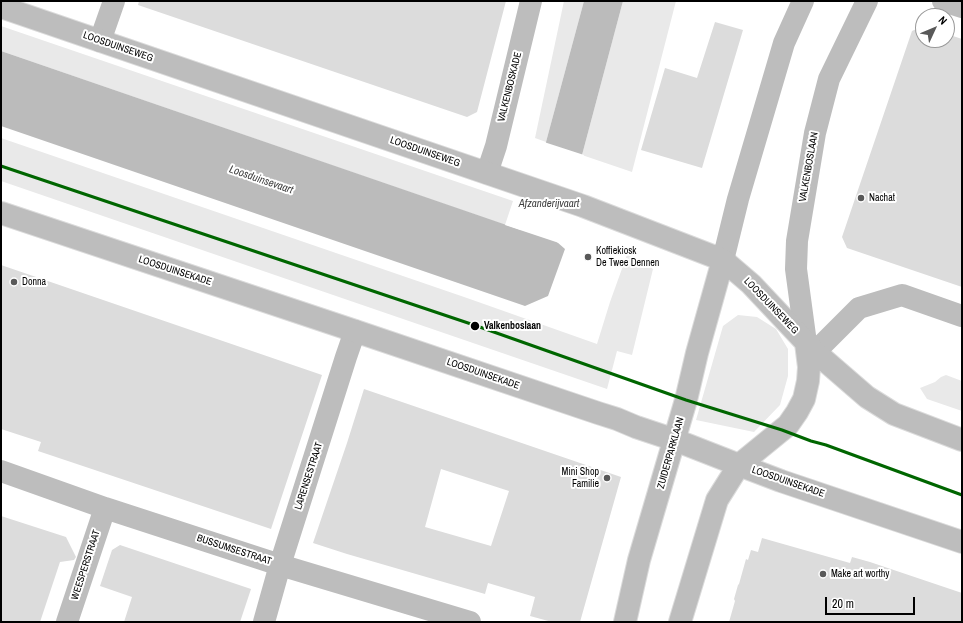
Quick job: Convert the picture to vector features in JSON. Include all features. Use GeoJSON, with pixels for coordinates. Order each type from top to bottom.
{"type":"FeatureCollection","features":[{"type":"Feature","properties":{"kind":"main road"},"geometry":{"type":"LineString","coordinates":[[100,41],[114,1]]}},
{"type":"Feature","properties":{"kind":"main road","name":"VALKENBOSKADE"},"geometry":{"type":"LineString","coordinates":[[487,173],[496,146],[531,1]]}},
{"type":"Feature","properties":{"kind":"main road"},"geometry":{"type":"LineString","coordinates":[[723,260],[738,199],[784,43],[803,1]]}},
{"type":"Feature","properties":{"kind":"main road","name":"VALKENBOSLAAN"},"geometry":{"type":"LineString","coordinates":[[811,347],[796,269],[798,236],[815,133],[828,79],[867,1]]}},
{"type":"Feature","properties":{"kind":"main road"},"geometry":{"type":"LineString","coordinates":[[943,1],[962,7]]}},
{"type":"Feature","properties":{"kind":"main road","name":"LOOSDUINSEWEG"},"geometry":{"type":"LineString","coordinates":[[1,7],[519,183],[723,260],[752,284],[811,347],[867,397],[894,414],[962,440]]}},
{"type":"Feature","properties":{"kind":"main road","name":"LOOSDUINSEKADE"},"geometry":{"type":"LineString","coordinates":[[1,213],[617,419],[739,466],[962,542]]}},
{"type":"Feature","properties":{"kind":"main road","name":"ZUIDERPARKLAAN"},"geometry":{"type":"LineString","coordinates":[[625,622],[639,560],[690,385],[697,353],[723,260]]}},
{"type":"Feature","properties":{"kind":"main road"},"geometry":{"type":"LineString","coordinates":[[680,622],[717,500],[739,466],[788,425],[797,412],[804,399],[808,382],[808,367],[811,347],[859,308],[902,295],[962,316]]}},
{"type":"Feature","properties":{"kind":"main road","name":"LARENSESTRAAT"},"geometry":{"type":"LineString","coordinates":[[264,622],[280,565],[355,331]]}},
{"type":"Feature","properties":{"kind":"main road","name":"BUSSUMSESTRAAT"},"geometry":{"type":"LineString","coordinates":[[1,471],[105,508],[280,565],[470,622]]}},
{"type":"Feature","properties":{"kind":"main road","name":"WEESPERSTRAAT"},"geometry":{"type":"LineString","coordinates":[[67,622],[105,508]]}},
{"type":"Feature","properties":{"kind":"shaded area"},"geometry":{"type":"Polygon","coordinates":[[[564,1],[584,1],[546,142],[535,138],[564,1]]]}},
{"type":"Feature","properties":{"kind":"shaded area"},"geometry":{"type":"Polygon","coordinates":[[[623,1],[676,1],[632,172],[582,155],[623,1]]]}},
{"type":"Feature","properties":{"kind":"shaded area"},"geometry":{"type":"Polygon","coordinates":[[[1,26],[513,201],[505,225],[1,51],[1,26]]]}},
{"type":"Feature","properties":{"kind":"shaded area"},"geometry":{"type":"Polygon","coordinates":[[[1,138],[597,344],[628,252],[653,269],[632,355],[617,351],[607,389],[1,181],[1,138]]]}},
{"type":"Feature","properties":{"kind":"shaded area"},"geometry":{"type":"Polygon","coordinates":[[[738,315],[757,317],[776,329],[788,349],[788,376],[780,405],[754,432],[696,420],[723,326],[738,315]]]}},
{"type":"Feature","properties":{"kind":"shaded area"},"geometry":{"type":"Polygon","coordinates":[[[946,375],[962,381],[962,411],[927,399],[920,388],[935,382],[946,375]]]}},
{"type":"Feature","properties":{"kind":"water"},"geometry":{"type":"Polygon","coordinates":[[[584,1],[623,1],[557,242],[565,249],[548,296],[525,306],[1,126],[1,51],[521,230],[584,1]]]}},
{"type":"Feature","properties":{"kind":"pier"},"geometry":{"type":"Polygon","coordinates":[[[544,142],[584,155],[560,242],[562,244],[505,225],[506,223],[520,228],[544,142]]]}},
{"type":"Feature","properties":{"kind":"building"},"geometry":{"type":"Polygon","coordinates":[[[139,1],[506,1],[477,112],[467,117],[138,5],[139,1]]]}},
{"type":"Feature","properties":{"kind":"building"},"geometry":{"type":"Polygon","coordinates":[[[715,22],[743,30],[702,168],[641,150],[665,68],[697,78],[715,22]]]}},
{"type":"Feature","properties":{"kind":"building"},"geometry":{"type":"Polygon","coordinates":[[[915,30],[915,48],[955,48],[955,37],[962,39],[962,287],[847,248],[842,237],[912,31],[915,30]]]}},
{"type":"Feature","properties":{"kind":"building"},"geometry":{"type":"Polygon","coordinates":[[[1,265],[322,375],[271,529],[38,451],[41,442],[1,429],[1,265]]]}},
{"type":"Feature","properties":{"kind":"building"},"geometry":{"type":"Polygon","coordinates":[[[364,389],[621,477],[580,622],[552,622],[530,616],[535,597],[488,583],[485,594],[313,543],[364,389]],[[441,469],[425,527],[491,546],[509,491],[441,469]]]}},
{"type":"Feature","properties":{"kind":"building"},"geometry":{"type":"Polygon","coordinates":[[[1,516],[66,537],[76,557],[74,560],[60,562],[40,622],[1,622],[1,516]]]}},
{"type":"Feature","properties":{"kind":"building","name":"Make art worthy"},"geometry":{"type":"Polygon","coordinates":[[[762,538],[850,563],[852,557],[962,593],[962,622],[729,622],[746,559],[748,560],[751,550],[758,552],[762,538]]]}},
{"type":"Feature","properties":{"kind":"building"},"geometry":{"type":"Polygon","coordinates":[[[120,545],[251,589],[240,622],[124,622],[132,597],[100,586],[112,550],[120,545]]]}},
{"type":"Feature","properties":{"kind":"transit line"},"geometry":{"type":"LineString","coordinates":[[1,166],[474,325],[686,400],[826,445],[962,495]]}},
{"type":"Feature","properties":{"kind":"place","name":"Nachat"},"geometry":{"type":"Point","coordinates":[861,198]}},
{"type":"Feature","properties":{"kind":"place","name":"Koffiekiosk De Twee Dennen"},"geometry":{"type":"Point","coordinates":[588,257]}},
{"type":"Feature","properties":{"kind":"place","name":"Donna"},"geometry":{"type":"Point","coordinates":[14,282]}},
{"type":"Feature","properties":{"kind":"place","name":"Valkenboslaan"},"geometry":{"type":"Point","coordinates":[475,326]}},
{"type":"Feature","properties":{"kind":"place","name":"Mini Shop Familie"},"geometry":{"type":"Point","coordinates":[607,478]}},
{"type":"Feature","properties":{"kind":"place","name":"Make art worthy"},"geometry":{"type":"Point","coordinates":[823,574]}},
{"type":"Feature","properties":{"kind":"water label","name":"Loosduinsevaart"},"geometry":{"type":"Point","coordinates":[261,180]}},
{"type":"Feature","properties":{"kind":"water label","name":"Afzanderijvaart"},"geometry":{"type":"Point","coordinates":[549,204]}}]}
